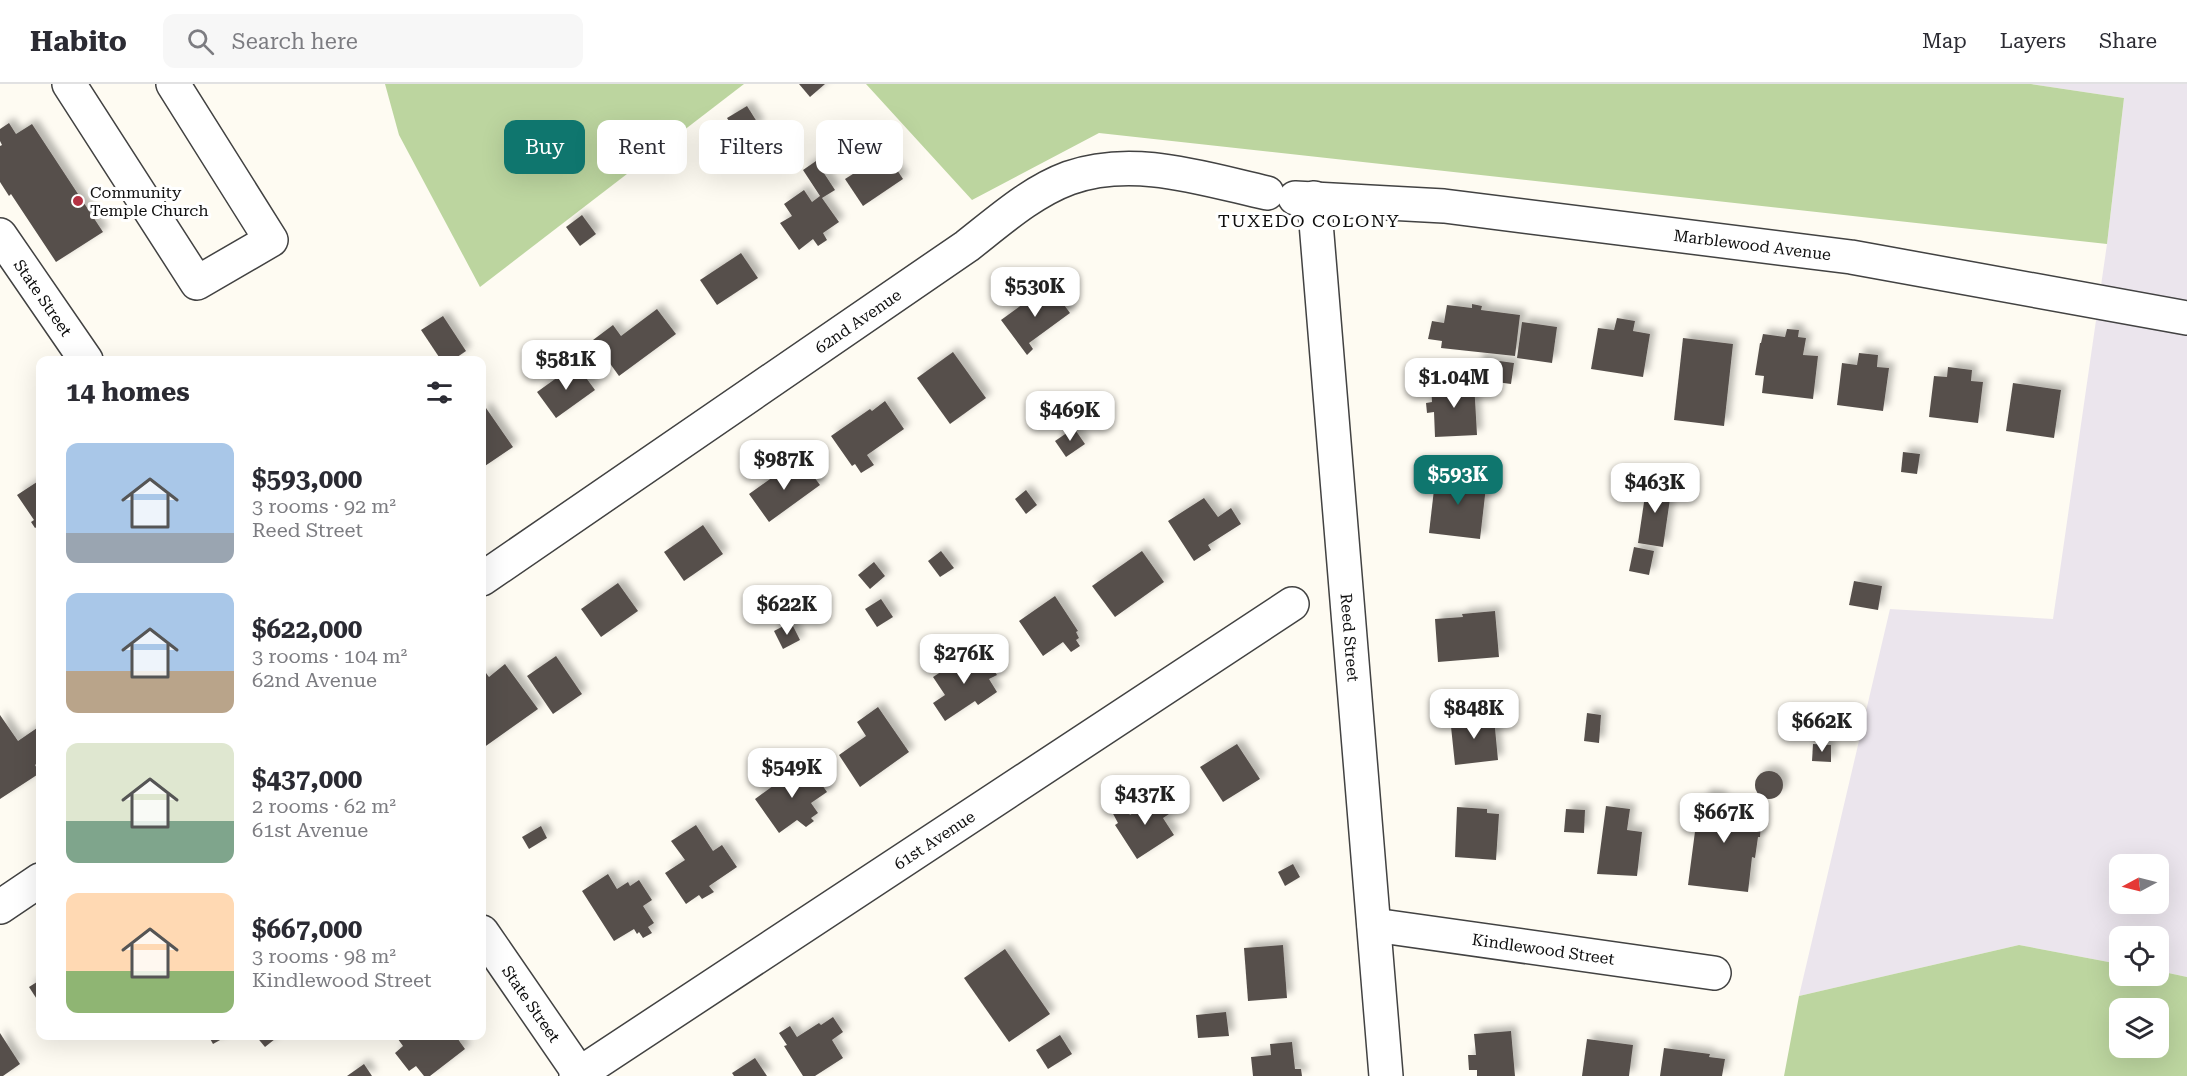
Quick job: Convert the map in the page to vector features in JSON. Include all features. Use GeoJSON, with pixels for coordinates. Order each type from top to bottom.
{"type":"FeatureCollection","features":[{"type":"Feature","properties":{"kind":"street"},"geometry":{"type":"LineString","coordinates":[[69,84],[197,283],[271,240],[173,84]]}},
{"type":"Feature","properties":{"kind":"street","name":"62nd Avenue"},"geometry":{"type":"LineString","coordinates":[[486,576],[1048,188],[1082,175],[1112,170],[1142,169],[1172,171],[1292,197]]}},
{"type":"Feature","properties":{"kind":"street","name":"Marblewood Avenue"},"geometry":{"type":"LineString","coordinates":[[1292,197],[1444,206],[1851,257],[2187,318]]}},
{"type":"Feature","properties":{"kind":"street","name":"Reed Street"},"geometry":{"type":"LineString","coordinates":[[1292,197],[1374,925],[1386,1076]]}},
{"type":"Feature","properties":{"kind":"street","name":"State Street"},"geometry":{"type":"LineString","coordinates":[[0,235],[83,356]]}},
{"type":"Feature","properties":{"kind":"street","name":"61st Avenue"},"geometry":{"type":"LineString","coordinates":[[579,1075],[1292,604]]}},
{"type":"Feature","properties":{"kind":"street"},"geometry":{"type":"LineString","coordinates":[[0,907],[36,883]]}},
{"type":"Feature","properties":{"kind":"street","name":"Kindlewood Street"},"geometry":{"type":"LineString","coordinates":[[1374,925],[1714,973]]}},
{"type":"Feature","properties":{"kind":"street","name":"State Street"},"geometry":{"type":"LineString","coordinates":[[486,938],[579,1075]]}},
{"type":"Feature","properties":{"kind":"shaded area"},"geometry":{"type":"Polygon","coordinates":[[[2031,84],[2187,84],[2187,977],[2169,973],[2169,926],[2109,926],[2109,962],[2019,945],[1799,996],[1890,609],[2053,619],[2107,244],[2124,98],[2031,84]]]}},
{"type":"Feature","properties":{"kind":"green space"},"geometry":{"type":"Polygon","coordinates":[[[385,84],[744,84],[687,128],[687,120],[597,120],[597,174],[627,174],[480,287],[399,135],[385,84]]]}},
{"type":"Feature","properties":{"kind":"green space"},"geometry":{"type":"Polygon","coordinates":[[[866,84],[2031,84],[2124,98],[2107,244],[1099,133],[972,200],[903,124],[903,120],[899,120],[866,84]]]}},
{"type":"Feature","properties":{"kind":"green space"},"geometry":{"type":"Polygon","coordinates":[[[2019,945],[2109,962],[2109,986],[2169,986],[2169,973],[2187,977],[2187,1076],[1784,1076],[1799,996],[2019,945]]]}},
{"type":"Feature","properties":{"kind":"building"},"geometry":{"type":"Polygon","coordinates":[[[799,84],[825,84],[810,97],[799,84]]]}},
{"type":"Feature","properties":{"kind":"building"},"geometry":{"type":"Polygon","coordinates":[[[747,106],[756,120],[728,120],[727,118],[747,106]]]}},
{"type":"Feature","properties":{"kind":"building"},"geometry":{"type":"Polygon","coordinates":[[[9,123],[16,134],[32,124],[103,232],[56,262],[11,194],[9,196],[0,182],[0,146],[2,145],[0,129],[9,123]]]}},
{"type":"Feature","properties":{"kind":"building"},"geometry":{"type":"Polygon","coordinates":[[[816,161],[816,174],[825,174],[835,190],[822,198],[839,222],[823,233],[827,240],[818,246],[813,239],[799,250],[780,223],[792,216],[784,204],[804,190],[812,202],[820,196],[804,169],[816,161]]]}},
{"type":"Feature","properties":{"kind":"building"},"geometry":{"type":"Polygon","coordinates":[[[853,174],[900,174],[903,179],[863,206],[845,179],[853,174]]]}},
{"type":"Feature","properties":{"kind":"building"},"geometry":{"type":"Polygon","coordinates":[[[582,215],[596,234],[580,246],[566,227],[582,215]]]}},
{"type":"Feature","properties":{"kind":"building"},"geometry":{"type":"Polygon","coordinates":[[[741,253],[758,278],[717,305],[700,280],[741,253]]]}},
{"type":"Feature","properties":{"kind":"building"},"geometry":{"type":"Polygon","coordinates":[[[1051,287],[1070,313],[1029,343],[1033,349],[1027,355],[1001,320],[1038,293],[1039,296],[1051,287]]]}},
{"type":"Feature","properties":{"kind":"building"},"geometry":{"type":"Polygon","coordinates":[[[1472,304],[1482,306],[1481,310],[1520,315],[1515,356],[1441,348],[1442,341],[1428,339],[1432,321],[1444,323],[1447,305],[1472,308],[1472,304]]]}},
{"type":"Feature","properties":{"kind":"building"},"geometry":{"type":"Polygon","coordinates":[[[657,309],[676,334],[619,376],[593,340],[613,325],[621,336],[657,309]]]}},
{"type":"Feature","properties":{"kind":"building"},"geometry":{"type":"Polygon","coordinates":[[[443,316],[466,351],[459,356],[438,356],[421,330],[443,316]]]}},
{"type":"Feature","properties":{"kind":"building"},"geometry":{"type":"Polygon","coordinates":[[[1617,318],[1635,321],[1633,331],[1650,334],[1643,377],[1591,369],[1598,328],[1614,330],[1617,318]]]}},
{"type":"Feature","properties":{"kind":"building"},"geometry":{"type":"Polygon","coordinates":[[[1522,322],[1557,327],[1552,363],[1517,358],[1522,322]]]}},
{"type":"Feature","properties":{"kind":"building"},"geometry":{"type":"Polygon","coordinates":[[[1787,329],[1799,330],[1798,337],[1806,338],[1803,355],[1818,356],[1813,399],[1762,393],[1764,376],[1755,375],[1763,334],[1785,337],[1787,329]]]}},
{"type":"Feature","properties":{"kind":"building"},"geometry":{"type":"Polygon","coordinates":[[[1683,338],[1733,344],[1724,426],[1674,420],[1683,338]]]}},
{"type":"Feature","properties":{"kind":"building"},"geometry":{"type":"Polygon","coordinates":[[[953,352],[986,398],[950,424],[917,378],[953,352]]]}},
{"type":"Feature","properties":{"kind":"building"},"geometry":{"type":"Polygon","coordinates":[[[1859,353],[1878,355],[1877,367],[1889,368],[1883,411],[1837,405],[1842,363],[1857,365],[1859,353]]]}},
{"type":"Feature","properties":{"kind":"building"},"geometry":{"type":"Polygon","coordinates":[[[1478,358],[1514,363],[1511,384],[1475,379],[1478,358]]]}},
{"type":"Feature","properties":{"kind":"building"},"geometry":{"type":"Polygon","coordinates":[[[576,364],[595,390],[556,418],[537,392],[576,364]]]}},
{"type":"Feature","properties":{"kind":"building"},"geometry":{"type":"Polygon","coordinates":[[[1948,367],[1972,370],[1971,381],[1983,382],[1978,423],[1929,417],[1934,376],[1947,377],[1948,367]]]}},
{"type":"Feature","properties":{"kind":"building"},"geometry":{"type":"Polygon","coordinates":[[[1474,382],[1477,435],[1435,437],[1434,412],[1427,413],[1426,403],[1432,402],[1431,384],[1474,382]]]}},
{"type":"Feature","properties":{"kind":"building"},"geometry":{"type":"Polygon","coordinates":[[[2013,383],[2061,390],[2054,438],[2006,431],[2013,383]]]}},
{"type":"Feature","properties":{"kind":"building"},"geometry":{"type":"Polygon","coordinates":[[[885,401],[904,429],[867,455],[874,465],[861,473],[855,464],[852,466],[831,436],[885,401]]]}},
{"type":"Feature","properties":{"kind":"building"},"geometry":{"type":"Polygon","coordinates":[[[486,408],[513,447],[486,465],[486,408]]]}},
{"type":"Feature","properties":{"kind":"building"},"geometry":{"type":"Polygon","coordinates":[[[1074,428],[1085,444],[1066,457],[1055,441],[1074,428]]]}},
{"type":"Feature","properties":{"kind":"building"},"geometry":{"type":"Polygon","coordinates":[[[1903,452],[1920,454],[1917,474],[1901,472],[1903,452]]]}},
{"type":"Feature","properties":{"kind":"building"},"geometry":{"type":"Polygon","coordinates":[[[803,462],[820,485],[769,522],[749,494],[787,467],[790,470],[803,462]]]}},
{"type":"Feature","properties":{"kind":"building"},"geometry":{"type":"Polygon","coordinates":[[[1436,472],[1487,478],[1480,539],[1429,533],[1436,472]]]}},
{"type":"Feature","properties":{"kind":"building"},"geometry":{"type":"Polygon","coordinates":[[[1647,482],[1672,485],[1663,547],[1638,543],[1647,482]]]}},
{"type":"Feature","properties":{"kind":"building"},"geometry":{"type":"Polygon","coordinates":[[[36,483],[35,528],[31,522],[34,520],[17,495],[36,483]]]}},
{"type":"Feature","properties":{"kind":"building"},"geometry":{"type":"Polygon","coordinates":[[[1026,490],[1037,505],[1026,514],[1015,499],[1026,490]]]}},
{"type":"Feature","properties":{"kind":"building"},"geometry":{"type":"Polygon","coordinates":[[[1204,498],[1218,517],[1231,508],[1241,524],[1208,545],[1211,550],[1194,561],[1168,521],[1204,498]]]}},
{"type":"Feature","properties":{"kind":"building"},"geometry":{"type":"Polygon","coordinates":[[[703,525],[723,554],[684,581],[664,552],[703,525]]]}},
{"type":"Feature","properties":{"kind":"building"},"geometry":{"type":"Polygon","coordinates":[[[1634,547],[1654,551],[1649,575],[1629,571],[1634,547]]]}},
{"type":"Feature","properties":{"kind":"building"},"geometry":{"type":"Polygon","coordinates":[[[941,551],[954,568],[940,577],[928,561],[941,551]]]}},
{"type":"Feature","properties":{"kind":"building"},"geometry":{"type":"Polygon","coordinates":[[[1142,551],[1164,582],[1115,617],[1092,586],[1142,551]]]}},
{"type":"Feature","properties":{"kind":"building"},"geometry":{"type":"Polygon","coordinates":[[[874,562],[885,576],[870,589],[858,575],[874,562]]]}},
{"type":"Feature","properties":{"kind":"building"},"geometry":{"type":"Polygon","coordinates":[[[1854,581],[1882,586],[1878,610],[1849,605],[1854,581]]]}},
{"type":"Feature","properties":{"kind":"building"},"geometry":{"type":"Polygon","coordinates":[[[618,583],[638,611],[601,637],[581,609],[618,583]]]}},
{"type":"Feature","properties":{"kind":"building"},"geometry":{"type":"Polygon","coordinates":[[[1055,596],[1078,631],[1076,632],[1079,638],[1076,640],[1080,646],[1071,652],[1063,642],[1043,656],[1019,621],[1055,596]]]}},
{"type":"Feature","properties":{"kind":"building"},"geometry":{"type":"Polygon","coordinates":[[[881,599],[893,617],[877,627],[865,609],[881,599]]]}},
{"type":"Feature","properties":{"kind":"building"},"geometry":{"type":"Polygon","coordinates":[[[1495,611],[1499,657],[1438,662],[1435,619],[1495,611]]]}},
{"type":"Feature","properties":{"kind":"building"},"geometry":{"type":"Polygon","coordinates":[[[791,622],[800,640],[783,649],[774,631],[791,622]]]}},
{"type":"Feature","properties":{"kind":"building"},"geometry":{"type":"Polygon","coordinates":[[[970,653],[976,663],[985,657],[997,675],[989,679],[997,692],[978,705],[975,701],[945,721],[933,703],[945,695],[933,677],[970,653]]]}},
{"type":"Feature","properties":{"kind":"building"},"geometry":{"type":"Polygon","coordinates":[[[556,656],[582,694],[553,714],[527,676],[556,656]]]}},
{"type":"Feature","properties":{"kind":"building"},"geometry":{"type":"Polygon","coordinates":[[[505,664],[538,709],[486,746],[486,673],[489,677],[505,664]]]}},
{"type":"Feature","properties":{"kind":"building"},"geometry":{"type":"Polygon","coordinates":[[[878,707],[909,752],[860,787],[839,755],[866,736],[857,722],[878,707]]]}},
{"type":"Feature","properties":{"kind":"building"},"geometry":{"type":"Polygon","coordinates":[[[1587,713],[1601,715],[1599,743],[1584,741],[1587,713]]]}},
{"type":"Feature","properties":{"kind":"building"},"geometry":{"type":"Polygon","coordinates":[[[0,715],[18,741],[36,729],[36,776],[0,799],[0,715]]]}},
{"type":"Feature","properties":{"kind":"building"},"geometry":{"type":"Polygon","coordinates":[[[1475,715],[1476,720],[1494,718],[1498,760],[1455,765],[1450,717],[1475,715]]]}},
{"type":"Feature","properties":{"kind":"building"},"geometry":{"type":"Polygon","coordinates":[[[1237,744],[1260,779],[1223,802],[1200,767],[1237,744]]]}},
{"type":"Feature","properties":{"kind":"building"},"geometry":{"type":"Polygon","coordinates":[[[1813,744],[1831,745],[1831,762],[1812,761],[1813,744]]]}},
{"type":"Feature","properties":{"kind":"building"},"geometry":{"type":"Polygon","coordinates":[[[806,762],[827,792],[811,803],[818,813],[811,818],[814,821],[806,827],[797,820],[779,833],[755,799],[806,762]]]}},
{"type":"Feature","properties":{"kind":"building"},"geometry":{"type":"Polygon","coordinates":[[[1769,771],[1779,775],[1783,785],[1779,795],[1769,799],[1759,795],[1755,785],[1759,775],[1769,771]]]}},
{"type":"Feature","properties":{"kind":"building"},"geometry":{"type":"Polygon","coordinates":[[[1704,794],[1722,796],[1721,802],[1762,807],[1760,837],[1758,837],[1755,858],[1752,857],[1748,892],[1688,885],[1699,801],[1704,801],[1704,794]]]}},
{"type":"Feature","properties":{"kind":"building"},"geometry":{"type":"Polygon","coordinates":[[[1165,795],[1175,810],[1163,818],[1174,835],[1137,859],[1115,825],[1118,823],[1111,810],[1122,803],[1130,815],[1165,795]]]}},
{"type":"Feature","properties":{"kind":"building"},"geometry":{"type":"Polygon","coordinates":[[[1606,806],[1630,809],[1627,830],[1642,832],[1637,876],[1597,874],[1606,806]]]}},
{"type":"Feature","properties":{"kind":"building"},"geometry":{"type":"Polygon","coordinates":[[[1457,807],[1487,809],[1487,813],[1499,814],[1496,860],[1455,857],[1457,807]]]}},
{"type":"Feature","properties":{"kind":"building"},"geometry":{"type":"Polygon","coordinates":[[[1566,809],[1585,810],[1584,833],[1564,832],[1566,809]]]}},
{"type":"Feature","properties":{"kind":"building"},"geometry":{"type":"Polygon","coordinates":[[[696,825],[713,851],[722,845],[737,867],[709,886],[714,892],[702,899],[699,895],[686,904],[665,873],[685,860],[671,841],[696,825]]]}},
{"type":"Feature","properties":{"kind":"building"},"geometry":{"type":"Polygon","coordinates":[[[541,826],[547,838],[529,849],[522,837],[541,826]]]}},
{"type":"Feature","properties":{"kind":"building"},"geometry":{"type":"Polygon","coordinates":[[[1293,864],[1300,877],[1285,886],[1278,872],[1293,864]]]}},
{"type":"Feature","properties":{"kind":"building"},"geometry":{"type":"Polygon","coordinates":[[[608,874],[617,889],[628,882],[630,886],[639,880],[652,900],[643,906],[654,923],[648,927],[652,933],[643,938],[634,929],[614,941],[582,891],[608,874]]]}},
{"type":"Feature","properties":{"kind":"building"},"geometry":{"type":"Polygon","coordinates":[[[1283,945],[1287,998],[1248,1001],[1244,948],[1283,945]]]}},
{"type":"Feature","properties":{"kind":"building"},"geometry":{"type":"Polygon","coordinates":[[[1005,949],[1050,1014],[1009,1042],[964,978],[1005,949]]]}},
{"type":"Feature","properties":{"kind":"building"},"geometry":{"type":"Polygon","coordinates":[[[36,983],[36,998],[29,987],[36,983]]]}},
{"type":"Feature","properties":{"kind":"building"},"geometry":{"type":"Polygon","coordinates":[[[1226,1012],[1229,1036],[1198,1038],[1196,1015],[1226,1012]]]}},
{"type":"Feature","properties":{"kind":"building"},"geometry":{"type":"Polygon","coordinates":[[[833,1017],[843,1032],[832,1040],[843,1058],[815,1076],[803,1076],[784,1046],[787,1045],[779,1033],[790,1026],[797,1037],[833,1017]]]}},
{"type":"Feature","properties":{"kind":"building"},"geometry":{"type":"Polygon","coordinates":[[[1511,1031],[1515,1076],[1477,1076],[1477,1070],[1469,1070],[1468,1055],[1476,1055],[1474,1034],[1511,1031]]]}},
{"type":"Feature","properties":{"kind":"building"},"geometry":{"type":"Polygon","coordinates":[[[0,1033],[20,1064],[3,1076],[0,1076],[0,1033]]]}},
{"type":"Feature","properties":{"kind":"building"},"geometry":{"type":"Polygon","coordinates":[[[1060,1035],[1072,1054],[1048,1069],[1036,1050],[1060,1035]]]}},
{"type":"Feature","properties":{"kind":"building"},"geometry":{"type":"Polygon","coordinates":[[[1587,1039],[1633,1045],[1629,1076],[1582,1076],[1587,1039]]]}},
{"type":"Feature","properties":{"kind":"building"},"geometry":{"type":"Polygon","coordinates":[[[259,1040],[274,1040],[265,1047],[259,1040]]]}},
{"type":"Feature","properties":{"kind":"building"},"geometry":{"type":"Polygon","coordinates":[[[399,1040],[459,1040],[465,1049],[430,1076],[424,1076],[416,1066],[409,1071],[395,1053],[403,1046],[399,1040]]]}},
{"type":"Feature","properties":{"kind":"building"},"geometry":{"type":"Polygon","coordinates":[[[1292,1042],[1295,1069],[1301,1069],[1302,1076],[1253,1076],[1251,1057],[1271,1055],[1270,1044],[1292,1042]]]}},
{"type":"Feature","properties":{"kind":"building"},"geometry":{"type":"Polygon","coordinates":[[[1664,1048],[1710,1054],[1709,1057],[1725,1059],[1722,1076],[1660,1076],[1664,1048]]]}},
{"type":"Feature","properties":{"kind":"building"},"geometry":{"type":"Polygon","coordinates":[[[755,1058],[767,1076],[734,1076],[732,1073],[755,1058]]]}},
{"type":"Feature","properties":{"kind":"building"},"geometry":{"type":"Polygon","coordinates":[[[364,1064],[372,1076],[347,1076],[364,1064]]]}},
{"type":"Feature","properties":{"kind":"place","name":"Community Temple Church"},"geometry":{"type":"Point","coordinates":[78,201]}},
{"type":"Feature","properties":{"kind":"district","name":"TUXEDO COLONY"},"geometry":{"type":"Point","coordinates":[1309,221]}}]}
